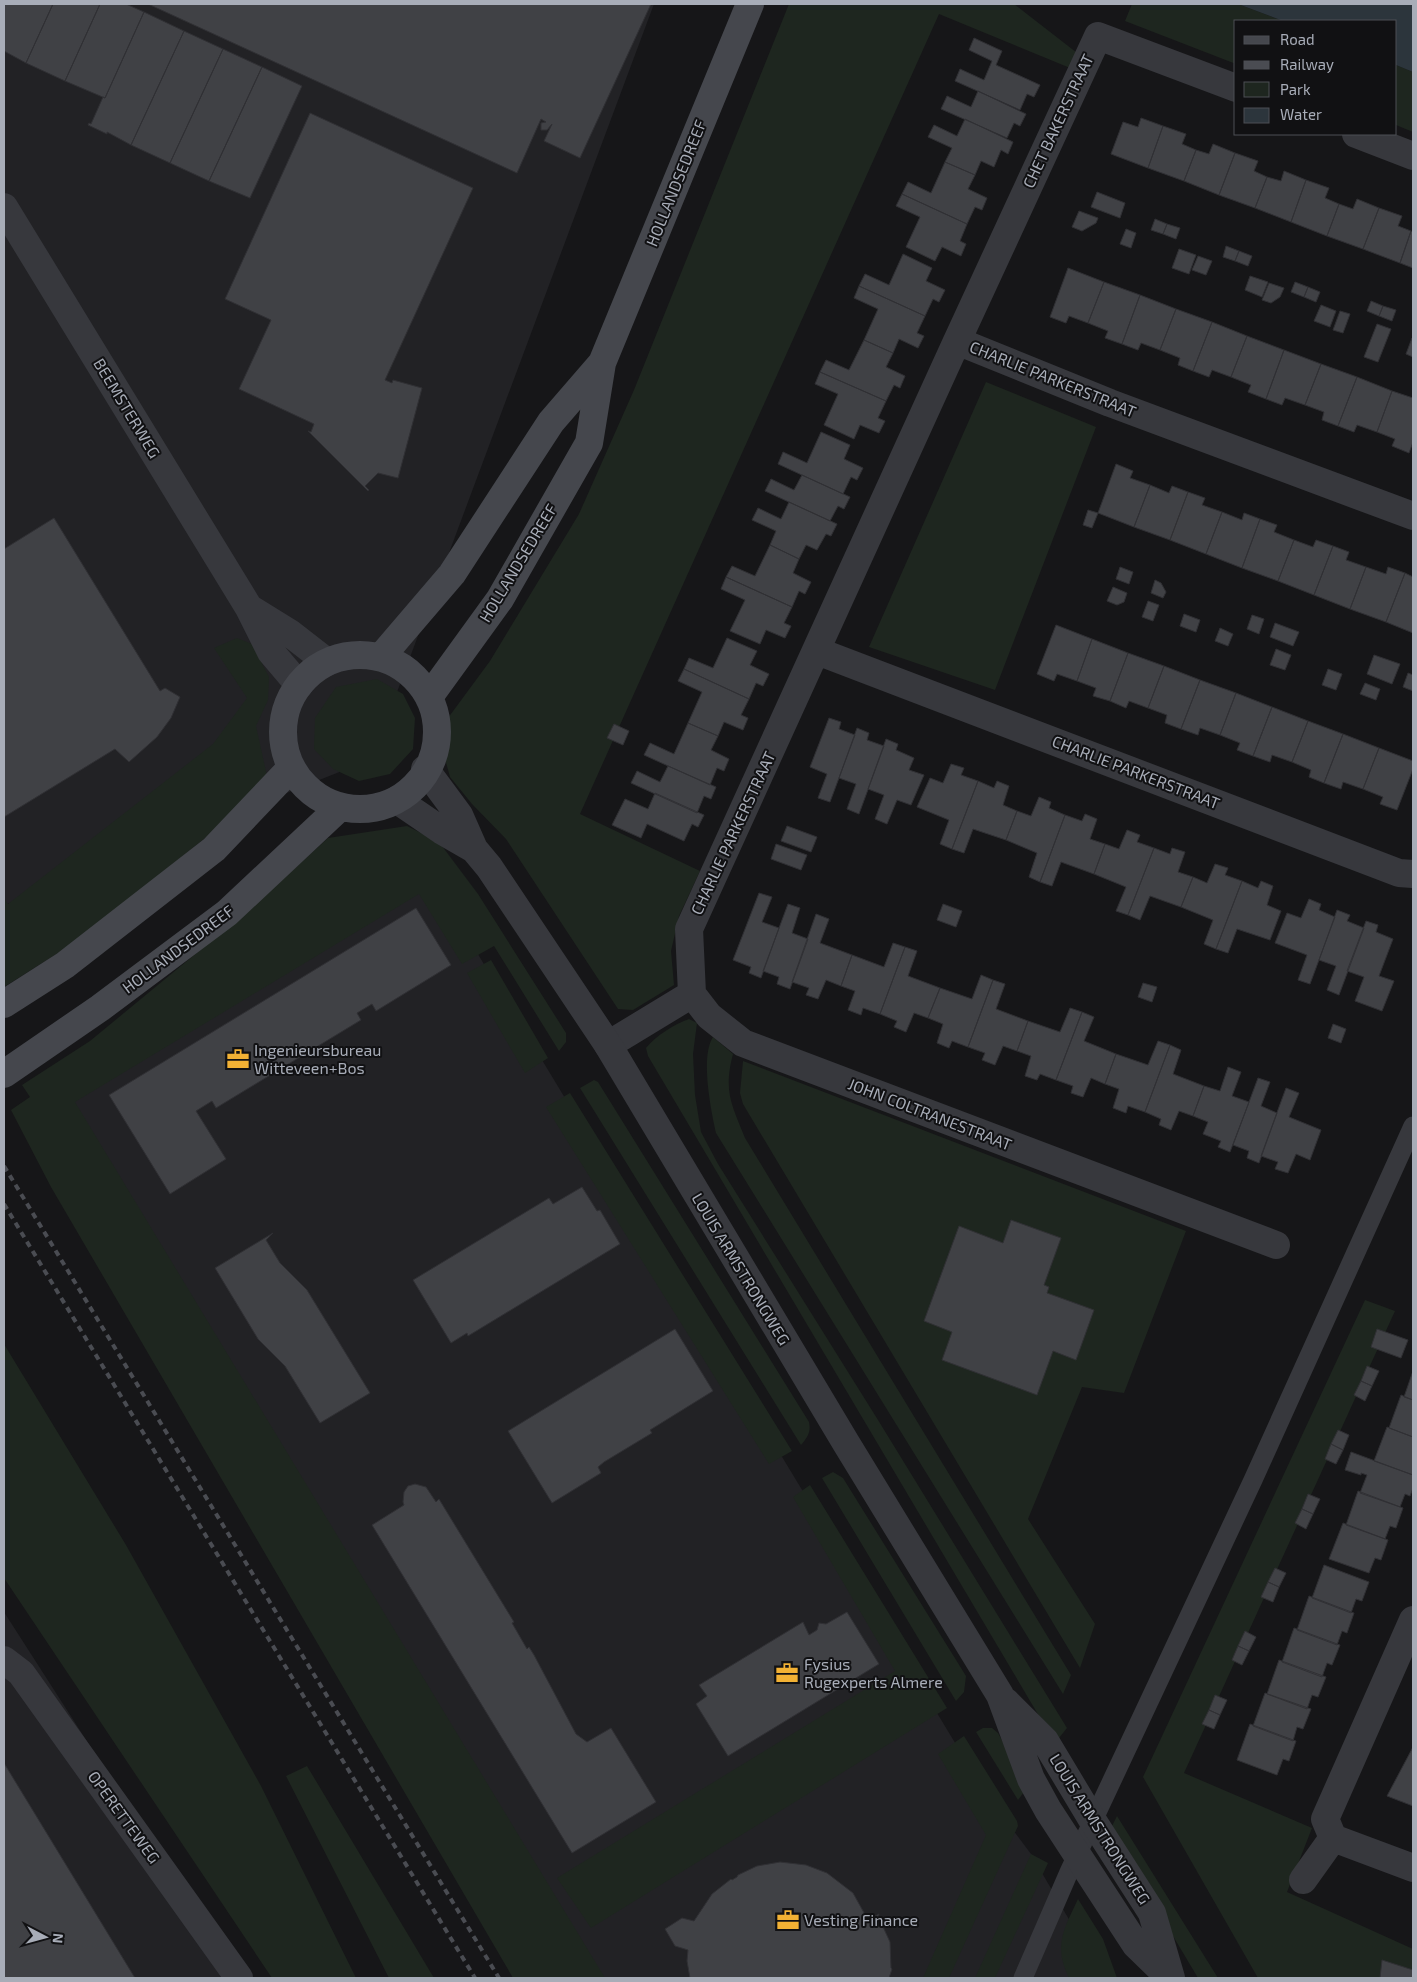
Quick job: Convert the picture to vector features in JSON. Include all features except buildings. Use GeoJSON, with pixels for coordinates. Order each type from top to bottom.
{"type":"FeatureCollection","features":[{"type":"Feature","properties":{"kind":"main road","name":"HOLLANDSEDREEF"},"geometry":{"type":"LineString","coordinates":[[429,696],[500,599],[589,443],[602,363],[750,4]]}},
{"type":"Feature","properties":{"kind":"main road","name":"HOLLANDSEDREEF"},"geometry":{"type":"LineString","coordinates":[[381,657],[452,574],[551,422],[602,363]]}},
{"type":"Feature","properties":{"kind":"main road"},"geometry":{"type":"LineString","coordinates":[[354,654],[381,657],[408,671],[429,696],[437,726],[434,757],[414,787],[396,800],[368,809],[339,808],[313,794],[291,768],[283,742],[283,719],[291,695],[307,675],[327,662],[354,654]]}},
{"type":"Feature","properties":{"kind":"main road"},"geometry":{"type":"LineString","coordinates":[[4,1004],[65,966],[214,849],[291,768]]}},
{"type":"Feature","properties":{"kind":"main road","name":"HOLLANDSEDREEF"},"geometry":{"type":"LineString","coordinates":[[4,1074],[100,1008],[227,913],[339,808]]}},
{"type":"Feature","properties":{"kind":"street","name":"CHET BAKERSTRAAT"},"geometry":{"type":"LineString","coordinates":[[957,341],[1098,36],[1234,87]]}},
{"type":"Feature","properties":{"kind":"street"},"geometry":{"type":"LineString","coordinates":[[1359,135],[1413,156]]}},
{"type":"Feature","properties":{"kind":"street","name":"BEEMSTERWEG"},"geometry":{"type":"LineString","coordinates":[[4,207],[249,608],[271,652],[299,685]]}},
{"type":"Feature","properties":{"kind":"street","name":"CHARLIE PARKERSTRAAT"},"geometry":{"type":"LineString","coordinates":[[692,994],[689,929],[957,341],[1110,403],[1413,516]]}},
{"type":"Feature","properties":{"kind":"street","name":"BEEMSTERWEG"},"geometry":{"type":"LineString","coordinates":[[249,608],[291,634],[327,662]]}},
{"type":"Feature","properties":{"kind":"street","name":"CHARLIE PARKERSTRAAT"},"geometry":{"type":"LineString","coordinates":[[816,651],[1406,874]]}},
{"type":"Feature","properties":{"kind":"street","name":"LOUIS ARMSTRONGWEG"},"geometry":{"type":"LineString","coordinates":[[425,769],[459,815],[474,849],[489,867],[608,1046],[851,1452],[1000,1695],[1031,1778],[1048,1810],[1136,1945],[1170,1978]]}},
{"type":"Feature","properties":{"kind":"street","name":"LOUIS ARMSTRONGWEG"},"geometry":{"type":"LineString","coordinates":[[396,800],[474,849]]}},
{"type":"Feature","properties":{"kind":"street"},"geometry":{"type":"LineString","coordinates":[[608,1046],[692,994]]}},
{"type":"Feature","properties":{"kind":"street","name":"JOHN COLTRANESTRAAT"},"geometry":{"type":"LineString","coordinates":[[692,994],[709,1016],[743,1043],[1276,1245]]}},
{"type":"Feature","properties":{"kind":"street"},"geometry":{"type":"LineString","coordinates":[[1413,1620],[1325,1819],[1333,1838],[1413,1868]]}},
{"type":"Feature","properties":{"kind":"street","name":"OPERETTEWEG"},"geometry":{"type":"LineString","coordinates":[[4,1660],[21,1673],[239,1978]]}},
{"type":"Feature","properties":{"kind":"street","name":"LOUIS ARMSTRONGWEG"},"geometry":{"type":"LineString","coordinates":[[1000,1695],[1045,1741],[1093,1821],[1152,1913],[1170,1978]]}},
{"type":"Feature","properties":{"kind":"street"},"geometry":{"type":"LineString","coordinates":[[1302,1880],[1333,1838]]}},
{"type":"Feature","properties":{"kind":"lane"},"geometry":{"type":"LineString","coordinates":[[1022,1978],[1069,1872],[1253,1480],[1413,1126]]}},
{"type":"Feature","properties":{"kind":"shaded area"},"geometry":{"type":"Polygon","coordinates":[[[4,4],[654,4],[372,759],[7,904],[4,899],[4,4]]]}},
{"type":"Feature","properties":{"kind":"shaded area"},"geometry":{"type":"Polygon","coordinates":[[[421,860],[986,1794],[1031,1854],[1103,1978],[562,1978],[34,1116],[421,860]]]}},
{"type":"Feature","properties":{"kind":"shaded area"},"geometry":{"type":"Polygon","coordinates":[[[4,1612],[239,1978],[4,1978],[4,1612]]]}},
{"type":"Feature","properties":{"kind":"green space"},"geometry":{"type":"Polygon","coordinates":[[[789,4],[1014,4],[1081,56],[1075,70],[939,14],[580,814],[700,871],[679,916],[671,951],[674,985],[633,1010],[618,1009],[506,839],[472,804],[450,777],[442,748],[448,718],[490,661],[579,514],[634,390],[789,4]]]}},
{"type":"Feature","properties":{"kind":"green space"},"geometry":{"type":"Polygon","coordinates":[[[1132,4],[1238,4],[1280,20],[1234,20],[1234,63],[1125,21],[1132,4]]]}},
{"type":"Feature","properties":{"kind":"green space"},"geometry":{"type":"Polygon","coordinates":[[[1397,65],[1413,72],[1413,132],[1397,125],[1397,65]]]}},
{"type":"Feature","properties":{"kind":"green space"},"geometry":{"type":"Polygon","coordinates":[[[986,382],[1096,427],[995,690],[869,647],[986,382]]]}},
{"type":"Feature","properties":{"kind":"green space"},"geometry":{"type":"Polygon","coordinates":[[[237,638],[252,644],[269,677],[268,700],[256,726],[267,776],[219,827],[74,943],[4,987],[4,898],[8,904],[213,744],[247,698],[214,648],[237,638]]]}},
{"type":"Feature","properties":{"kind":"green space"},"geometry":{"type":"Polygon","coordinates":[[[377,679],[403,694],[415,718],[413,749],[390,774],[359,781],[333,769],[314,749],[315,718],[336,687],[377,679]]]}},
{"type":"Feature","properties":{"kind":"green space"},"geometry":{"type":"Polygon","coordinates":[[[407,826],[439,842],[478,894],[566,1033],[566,1042],[559,1051],[494,946],[462,964],[419,894],[75,1102],[605,1978],[513,1978],[51,1187],[11,1110],[30,1097],[22,1085],[90,1041],[250,909],[328,838],[407,826]]]}},
{"type":"Feature","properties":{"kind":"green space"},"geometry":{"type":"Polygon","coordinates":[[[491,960],[548,1058],[525,1073],[467,973],[491,960]]]}},
{"type":"Feature","properties":{"kind":"green space"},"geometry":{"type":"Polygon","coordinates":[[[689,1019],[697,1023],[693,1054],[695,1095],[701,1132],[718,1164],[1067,1728],[1055,1743],[648,1056],[646,1048],[655,1039],[671,1027],[689,1019]]]}},
{"type":"Feature","properties":{"kind":"green space"},"geometry":{"type":"Polygon","coordinates":[[[713,1037],[733,1054],[729,1079],[730,1098],[745,1138],[1071,1675],[1063,1694],[716,1133],[709,1098],[707,1070],[709,1046],[713,1037]]]}},
{"type":"Feature","properties":{"kind":"green space"},"geometry":{"type":"Polygon","coordinates":[[[743,1061],[1186,1231],[1124,1393],[1082,1387],[1028,1519],[1095,1624],[1080,1668],[743,1104],[740,1093],[743,1061]]]}},
{"type":"Feature","properties":{"kind":"green space"},"geometry":{"type":"Polygon","coordinates":[[[594,1080],[598,1082],[809,1422],[810,1429],[801,1445],[580,1088],[594,1080]]]}},
{"type":"Feature","properties":{"kind":"green space"},"geometry":{"type":"Polygon","coordinates":[[[570,1093],[792,1451],[769,1464],[546,1107],[570,1093]]]}},
{"type":"Feature","properties":{"kind":"green space"},"geometry":{"type":"Polygon","coordinates":[[[1365,1300],[1395,1311],[1184,1773],[1312,1828],[1287,1892],[1413,1949],[1413,1978],[1258,1978],[1143,1777],[1365,1300]]]}},
{"type":"Feature","properties":{"kind":"green space"},"geometry":{"type":"Polygon","coordinates":[[[4,1344],[126,1545],[261,1786],[356,1978],[272,1978],[4,1578],[4,1344]]]}},
{"type":"Feature","properties":{"kind":"green space"},"geometry":{"type":"Polygon","coordinates":[[[833,1472],[843,1478],[966,1676],[964,1692],[956,1701],[822,1478],[833,1472]]]}},
{"type":"Feature","properties":{"kind":"green space"},"geometry":{"type":"Polygon","coordinates":[[[810,1485],[947,1708],[591,1928],[557,1878],[895,1671],[793,1497],[810,1485]]]}},
{"type":"Feature","properties":{"kind":"green space"},"geometry":{"type":"Polygon","coordinates":[[[983,1728],[992,1728],[998,1733],[1027,1788],[1018,1800],[976,1732],[983,1728]]]}},
{"type":"Feature","properties":{"kind":"green space"},"geometry":{"type":"Polygon","coordinates":[[[964,1736],[1017,1821],[1018,1826],[949,1978],[923,1978],[986,1835],[938,1754],[964,1736]]]}},
{"type":"Feature","properties":{"kind":"green space"},"geometry":{"type":"Polygon","coordinates":[[[307,1766],[434,1978],[389,1978],[286,1776],[307,1766]]]}},
{"type":"Feature","properties":{"kind":"green space"},"geometry":{"type":"Polygon","coordinates":[[[1117,1816],[1218,1978],[1198,1978],[1110,1830],[1117,1816]]]}},
{"type":"Feature","properties":{"kind":"green space"},"geometry":{"type":"Polygon","coordinates":[[[1031,1854],[1048,1863],[995,1978],[975,1978],[1031,1854]]]}},
{"type":"Feature","properties":{"kind":"green space"},"geometry":{"type":"Polygon","coordinates":[[[1078,1899],[1103,1939],[1117,1978],[1069,1978],[1062,1956],[1062,1937],[1078,1899]]]}},
{"type":"Feature","properties":{"kind":"water"},"geometry":{"type":"Polygon","coordinates":[[[1238,4],[1413,4],[1413,72],[1397,65],[1397,20],[1280,20],[1238,4]]]}},
{"type":"Feature","properties":{"kind":"railway"},"geometry":{"type":"LineString","coordinates":[[4,1166],[499,1978]]}},
{"type":"Feature","properties":{"kind":"railway"},"geometry":{"type":"LineString","coordinates":[[4,1204],[475,1978]]}},
{"type":"Feature","properties":{"kind":"place","name":"Ingenieursbureau Witteveen+Bos"},"geometry":{"type":"Point","coordinates":[238,1059]}},
{"type":"Feature","properties":{"kind":"place","name":"Fysius Rugexperts Almere"},"geometry":{"type":"Point","coordinates":[787,1673]}},
{"type":"Feature","properties":{"kind":"place","name":"Vesting Finance"},"geometry":{"type":"Point","coordinates":[788,1920]}}]}
